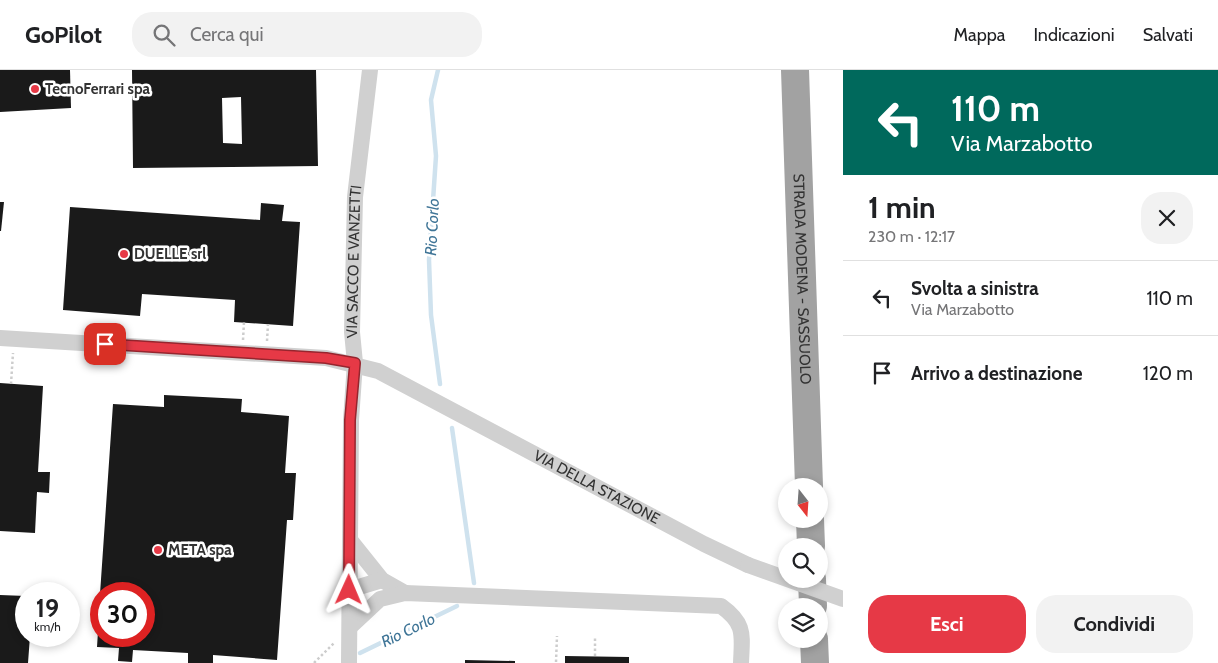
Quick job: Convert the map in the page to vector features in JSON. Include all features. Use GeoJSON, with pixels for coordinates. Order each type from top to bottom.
{"type":"FeatureCollection","features":[{"type":"Feature","properties":{"kind":"highway","name":"STRADA MODENA - SASSUOLO"},"geometry":{"type":"LineString","coordinates":[[777,70],[790,478]]}},
{"type":"Feature","properties":{"kind":"highway","name":"STRADA MODENA - SASSUOLO"},"geometry":{"type":"LineString","coordinates":[[795,70],[809,478]]}},
{"type":"Feature","properties":{"kind":"highway"},"geometry":{"type":"LineString","coordinates":[[795,648],[796,663]]}},
{"type":"Feature","properties":{"kind":"highway"},"geometry":{"type":"LineString","coordinates":[[814,648],[815,663]]}},
{"type":"Feature","properties":{"kind":"street","name":"VIA SACCO E VANZETTI"},"geometry":{"type":"LineString","coordinates":[[349,663],[350,420],[355,363],[352,332],[354,197],[370,70]]}},
{"type":"Feature","properties":{"kind":"street","name":"VIA DELLA STAZIONE"},"geometry":{"type":"LineString","coordinates":[[0,338],[326,358],[355,363],[378,371],[704,544],[748,565],[843,599]]}},
{"type":"Feature","properties":{"kind":"street"},"geometry":{"type":"LineString","coordinates":[[350,540],[382,580],[405,593]]}},
{"type":"Feature","properties":{"kind":"street"},"geometry":{"type":"LineString","coordinates":[[349,590],[382,580]]}},
{"type":"Feature","properties":{"kind":"street"},"geometry":{"type":"LineString","coordinates":[[349,590],[380,599]]}},
{"type":"Feature","properties":{"kind":"street"},"geometry":{"type":"LineString","coordinates":[[350,627],[380,599],[405,593],[721,606],[735,616],[742,632],[741,663]]}},
{"type":"Feature","properties":{"kind":"path"},"geometry":{"type":"LineString","coordinates":[[243,344],[244,322]]}},
{"type":"Feature","properties":{"kind":"path"},"geometry":{"type":"LineString","coordinates":[[267,345],[268,324]]}},
{"type":"Feature","properties":{"kind":"path"},"geometry":{"type":"LineString","coordinates":[[11,384],[13,349]]}},
{"type":"Feature","properties":{"kind":"path"},"geometry":{"type":"LineString","coordinates":[[556,662],[557,636]]}},
{"type":"Feature","properties":{"kind":"path"},"geometry":{"type":"LineString","coordinates":[[595,638],[595,656]]}},
{"type":"Feature","properties":{"kind":"path"},"geometry":{"type":"LineString","coordinates":[[314,663],[336,642]]}},
{"type":"Feature","properties":{"kind":"building","name":"TecnoFerrari spa"},"geometry":{"type":"Polygon","coordinates":[[[0,70],[70,70],[71,108],[0,112],[0,70]]]}},
{"type":"Feature","properties":{"kind":"building"},"geometry":{"type":"Polygon","coordinates":[[[132,70],[316,70],[318,166],[133,168],[132,70]],[[241,97],[222,98],[223,143],[242,144],[241,97]]]}},
{"type":"Feature","properties":{"kind":"building"},"geometry":{"type":"Polygon","coordinates":[[[0,202],[4,202],[1,231],[0,231],[0,202]]]}},
{"type":"Feature","properties":{"kind":"building"},"geometry":{"type":"Polygon","coordinates":[[[261,203],[284,205],[282,221],[300,222],[293,326],[234,322],[235,300],[142,294],[140,316],[63,310],[70,207],[260,220],[261,203]]]}},
{"type":"Feature","properties":{"kind":"building"},"geometry":{"type":"Polygon","coordinates":[[[0,383],[43,386],[38,472],[50,472],[49,493],[37,492],[35,533],[0,531],[0,383]]]}},
{"type":"Feature","properties":{"kind":"building","name":"META spa"},"geometry":{"type":"Polygon","coordinates":[[[164,395],[242,399],[241,412],[289,416],[285,473],[296,473],[293,520],[287,520],[277,660],[213,655],[213,663],[188,663],[188,653],[133,650],[132,662],[118,661],[119,648],[97,647],[155,647],[155,582],[101,582],[113,404],[164,407],[164,395]]]}},
{"type":"Feature","properties":{"kind":"building"},"geometry":{"type":"Polygon","coordinates":[[[0,595],[15,596],[15,647],[29,647],[28,663],[0,663],[0,595]]]}},
{"type":"Feature","properties":{"kind":"building"},"geometry":{"type":"Polygon","coordinates":[[[565,656],[629,657],[629,663],[565,663],[565,656]]]}},
{"type":"Feature","properties":{"kind":"building"},"geometry":{"type":"Polygon","coordinates":[[[465,660],[515,661],[515,663],[465,663],[465,660]]]}},
{"type":"Feature","properties":{"kind":"waterway","name":"Rio Corlo"},"geometry":{"type":"LineString","coordinates":[[438,70],[431,100],[436,156],[429,260],[431,315],[440,384]]}},
{"type":"Feature","properties":{"kind":"waterway","name":"Rio Corlo"},"geometry":{"type":"LineString","coordinates":[[452,428],[474,583]]}},
{"type":"Feature","properties":{"kind":"waterway","name":"Rio Corlo"},"geometry":{"type":"LineString","coordinates":[[360,653],[457,606]]}},
{"type":"Feature","properties":{"kind":"place","name":"TecnoFerrari spa"},"geometry":{"type":"Point","coordinates":[35,89]}},
{"type":"Feature","properties":{"kind":"place","name":"DUELLE srl"},"geometry":{"type":"Point","coordinates":[124,254]}},
{"type":"Feature","properties":{"kind":"place","name":"META spa"},"geometry":{"type":"Point","coordinates":[158,550]}},
{"type":"Feature","properties":{"kind":"route"},"geometry":{"type":"LineString","coordinates":[[105,344],[326,358],[355,363],[350,420],[349,590]]}}]}
